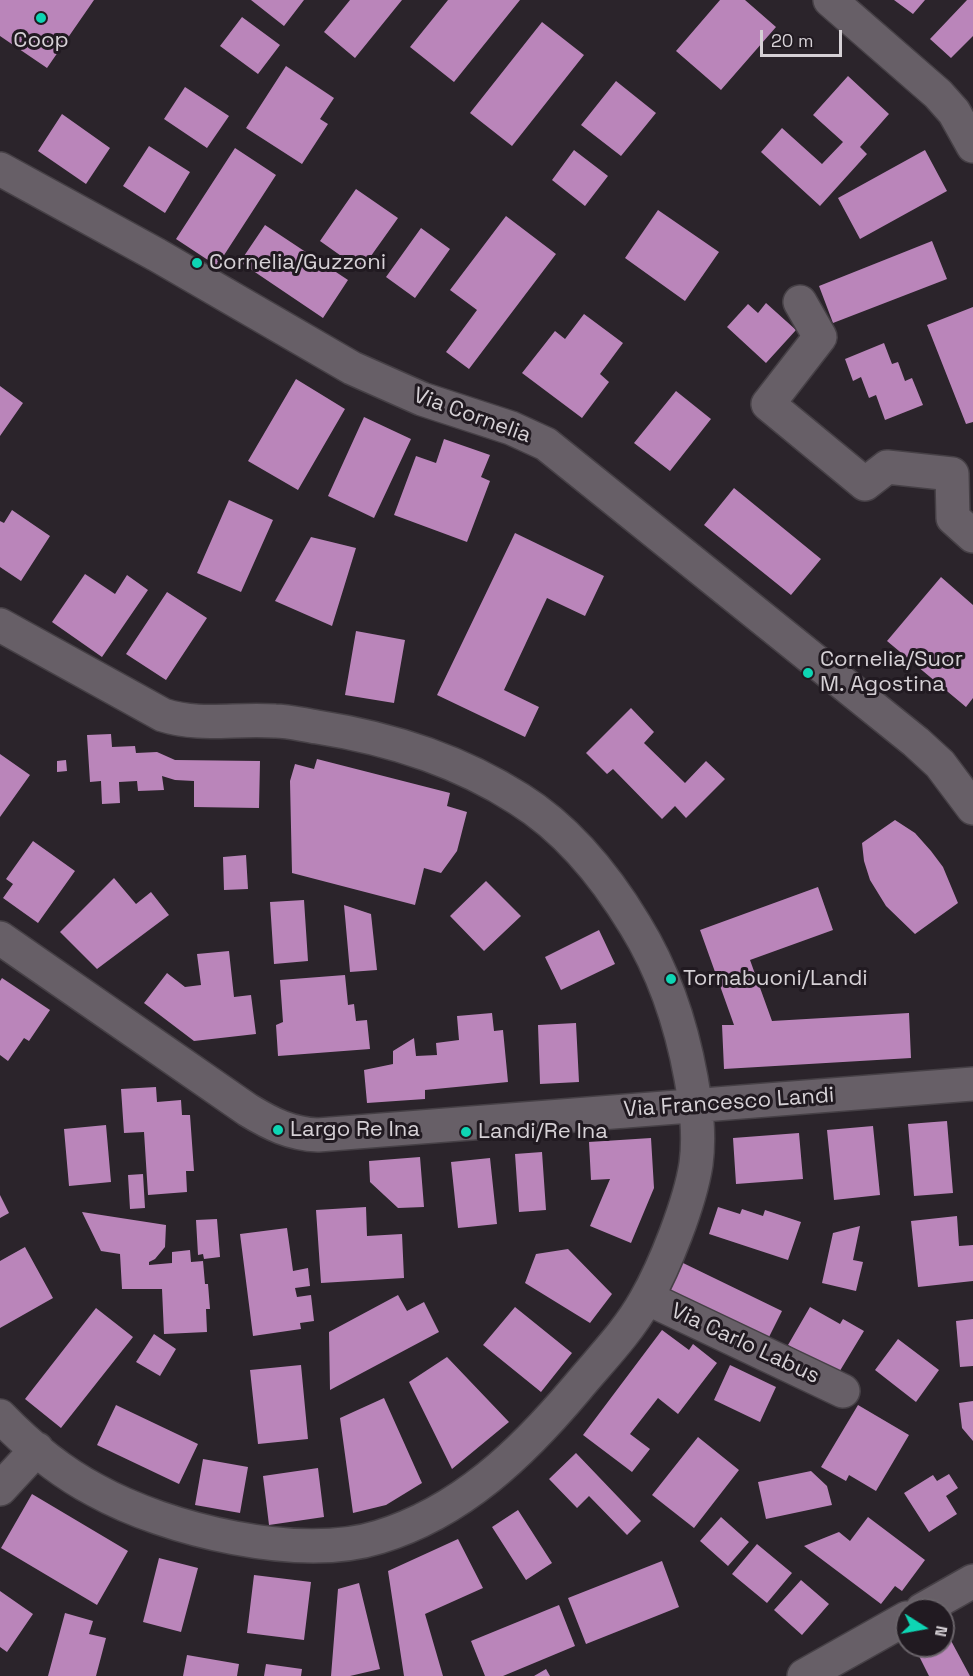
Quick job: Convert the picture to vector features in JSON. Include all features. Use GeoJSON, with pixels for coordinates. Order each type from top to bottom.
{"type":"FeatureCollection","features":[{"type":"Feature","properties":{"kind":"street"},"geometry":{"type":"LineString","coordinates":[[830,0],[927,83],[954,112],[973,146]]}},
{"type":"Feature","properties":{"kind":"street","name":"Via Cornelia"},"geometry":{"type":"LineString","coordinates":[[0,169],[157,255],[305,343],[352,368],[422,399],[511,428],[546,444],[916,742],[940,764],[973,808]]}},
{"type":"Feature","properties":{"kind":"street"},"geometry":{"type":"LineString","coordinates":[[800,302],[820,337],[768,404],[866,483],[887,467],[952,474],[953,518],[973,536]]}},
{"type":"Feature","properties":{"kind":"street"},"geometry":{"type":"LineString","coordinates":[[0,624],[163,715],[183,721],[200,722],[275,720],[368,737],[442,760],[523,801],[558,829],[609,885],[642,936],[675,1010],[696,1106],[698,1145],[691,1186],[662,1266],[646,1298],[622,1335],[559,1409],[501,1468],[466,1495],[430,1515],[378,1538],[348,1544],[310,1547],[241,1539],[157,1516],[98,1492],[38,1449],[0,1416]]}},
{"type":"Feature","properties":{"kind":"street","name":"Via Francesco Landi"},"geometry":{"type":"LineString","coordinates":[[0,938],[248,1110],[280,1128],[306,1134],[973,1084]]}},
{"type":"Feature","properties":{"kind":"street","name":"Via Carlo Labus"},"geometry":{"type":"LineString","coordinates":[[646,1298],[843,1390]]}},
{"type":"Feature","properties":{"kind":"street"},"geometry":{"type":"LineString","coordinates":[[0,1489],[38,1449]]}},
{"type":"Feature","properties":{"kind":"street"},"geometry":{"type":"LineString","coordinates":[[943,1598],[973,1581]]}},
{"type":"Feature","properties":{"kind":"street"},"geometry":{"type":"LineString","coordinates":[[804,1676],[895,1625]]}},
{"type":"Feature","properties":{"kind":"building","name":"Coop"},"geometry":{"type":"Polygon","coordinates":[[[0,0],[94,0],[47,68],[0,36],[0,0]]]}},
{"type":"Feature","properties":{"kind":"building"},"geometry":{"type":"Polygon","coordinates":[[[251,0],[304,0],[284,26],[251,0]]]}},
{"type":"Feature","properties":{"kind":"building"},"geometry":{"type":"Polygon","coordinates":[[[350,0],[402,0],[355,58],[324,32],[350,0]]]}},
{"type":"Feature","properties":{"kind":"building"},"geometry":{"type":"Polygon","coordinates":[[[448,0],[520,0],[454,82],[410,47],[448,0]]]}},
{"type":"Feature","properties":{"kind":"building"},"geometry":{"type":"Polygon","coordinates":[[[720,0],[745,0],[776,27],[721,90],[676,51],[720,0]]]}},
{"type":"Feature","properties":{"kind":"building"},"geometry":{"type":"Polygon","coordinates":[[[894,0],[925,0],[913,14],[894,0]]]}},
{"type":"Feature","properties":{"kind":"building"},"geometry":{"type":"Polygon","coordinates":[[[967,0],[973,0],[973,36],[951,58],[930,39],[967,0]]]}},
{"type":"Feature","properties":{"kind":"building"},"geometry":{"type":"Polygon","coordinates":[[[242,17],[280,45],[258,74],[220,46],[242,17]]]}},
{"type":"Feature","properties":{"kind":"building"},"geometry":{"type":"Polygon","coordinates":[[[542,22],[584,55],[512,146],[470,113],[542,22]]]}},
{"type":"Feature","properties":{"kind":"building"},"geometry":{"type":"Polygon","coordinates":[[[286,66],[334,98],[320,119],[328,124],[302,164],[246,128],[286,66]]]}},
{"type":"Feature","properties":{"kind":"building"},"geometry":{"type":"Polygon","coordinates":[[[848,76],[889,114],[860,147],[867,154],[820,206],[761,152],[782,128],[822,164],[843,142],[813,115],[848,76]]]}},
{"type":"Feature","properties":{"kind":"building"},"geometry":{"type":"Polygon","coordinates":[[[616,81],[656,113],[621,156],[581,125],[616,81]]]}},
{"type":"Feature","properties":{"kind":"building"},"geometry":{"type":"Polygon","coordinates":[[[185,87],[229,116],[207,148],[164,119],[185,87]]]}},
{"type":"Feature","properties":{"kind":"building"},"geometry":{"type":"Polygon","coordinates":[[[62,114],[110,148],[86,184],[38,151],[62,114]]]}},
{"type":"Feature","properties":{"kind":"building"},"geometry":{"type":"Polygon","coordinates":[[[149,146],[190,172],[165,213],[123,186],[149,146]]]}},
{"type":"Feature","properties":{"kind":"building"},"geometry":{"type":"Polygon","coordinates":[[[235,148],[276,175],[217,266],[176,239],[235,148]]]}},
{"type":"Feature","properties":{"kind":"building"},"geometry":{"type":"Polygon","coordinates":[[[574,150],[608,176],[585,206],[552,180],[574,150]]]}},
{"type":"Feature","properties":{"kind":"building"},"geometry":{"type":"Polygon","coordinates":[[[925,150],[947,191],[860,239],[838,198],[925,150]]]}},
{"type":"Feature","properties":{"kind":"building"},"geometry":{"type":"Polygon","coordinates":[[[356,189],[398,218],[361,270],[320,241],[356,189]]]}},
{"type":"Feature","properties":{"kind":"building"},"geometry":{"type":"Polygon","coordinates":[[[658,210],[719,252],[685,301],[625,258],[658,210]]]}},
{"type":"Feature","properties":{"kind":"building"},"geometry":{"type":"Polygon","coordinates":[[[506,216],[556,254],[469,369],[446,352],[477,310],[450,290],[506,216]]]}},
{"type":"Feature","properties":{"kind":"building"},"geometry":{"type":"Polygon","coordinates":[[[265,225],[348,280],[323,318],[240,262],[265,225]]]}},
{"type":"Feature","properties":{"kind":"building"},"geometry":{"type":"Polygon","coordinates":[[[421,228],[450,249],[415,298],[386,277],[421,228]]]}},
{"type":"Feature","properties":{"kind":"building"},"geometry":{"type":"Polygon","coordinates":[[[932,241],[947,279],[833,323],[819,286],[932,241]]]}},
{"type":"Feature","properties":{"kind":"building"},"geometry":{"type":"Polygon","coordinates":[[[766,303],[796,330],[766,363],[727,327],[748,304],[758,313],[766,303]]]}},
{"type":"Feature","properties":{"kind":"building"},"geometry":{"type":"Polygon","coordinates":[[[973,307],[973,422],[966,424],[927,325],[973,307]]]}},
{"type":"Feature","properties":{"kind":"building"},"geometry":{"type":"Polygon","coordinates":[[[584,314],[623,343],[600,374],[609,382],[582,418],[522,373],[555,331],[565,339],[584,314]]]}},
{"type":"Feature","properties":{"kind":"building"},"geometry":{"type":"Polygon","coordinates":[[[884,343],[892,364],[898,362],[905,381],[912,378],[923,405],[885,420],[876,395],[869,398],[861,377],[853,381],[845,359],[884,343]]]}},
{"type":"Feature","properties":{"kind":"building"},"geometry":{"type":"Polygon","coordinates":[[[296,379],[345,409],[298,490],[248,461],[296,379]]]}},
{"type":"Feature","properties":{"kind":"building"},"geometry":{"type":"Polygon","coordinates":[[[0,386],[23,403],[0,436],[0,386]]]}},
{"type":"Feature","properties":{"kind":"building"},"geometry":{"type":"Polygon","coordinates":[[[676,391],[711,419],[670,471],[634,443],[676,391]]]}},
{"type":"Feature","properties":{"kind":"building"},"geometry":{"type":"Polygon","coordinates":[[[364,417],[411,439],[374,518],[328,496],[364,417]]]}},
{"type":"Feature","properties":{"kind":"building"},"geometry":{"type":"Polygon","coordinates":[[[444,439],[490,455],[481,477],[490,481],[467,542],[394,515],[416,456],[436,463],[444,439]]]}},
{"type":"Feature","properties":{"kind":"building"},"geometry":{"type":"Polygon","coordinates":[[[734,488],[821,559],[791,595],[704,525],[734,488]]]}},
{"type":"Feature","properties":{"kind":"building"},"geometry":{"type":"Polygon","coordinates":[[[229,500],[273,520],[241,592],[197,573],[229,500]]]}},
{"type":"Feature","properties":{"kind":"building"},"geometry":{"type":"Polygon","coordinates":[[[12,510],[50,536],[21,581],[0,567],[0,521],[4,523],[12,510]]]}},
{"type":"Feature","properties":{"kind":"building"},"geometry":{"type":"Polygon","coordinates":[[[515,533],[604,576],[585,616],[547,598],[504,690],[539,707],[525,737],[437,695],[515,533]]]}},
{"type":"Feature","properties":{"kind":"building"},"geometry":{"type":"Polygon","coordinates":[[[311,537],[356,548],[332,626],[275,601],[311,537]]]}},
{"type":"Feature","properties":{"kind":"building"},"geometry":{"type":"Polygon","coordinates":[[[85,574],[115,594],[127,575],[148,590],[102,657],[52,622],[85,574]]]}},
{"type":"Feature","properties":{"kind":"building"},"geometry":{"type":"Polygon","coordinates":[[[941,577],[973,605],[973,698],[966,707],[887,641],[941,577]]]}},
{"type":"Feature","properties":{"kind":"building"},"geometry":{"type":"Polygon","coordinates":[[[167,592],[207,618],[166,680],[126,654],[167,592]]]}},
{"type":"Feature","properties":{"kind":"building"},"geometry":{"type":"Polygon","coordinates":[[[356,631],[405,640],[394,703],[345,695],[356,631]]]}},
{"type":"Feature","properties":{"kind":"building"},"geometry":{"type":"Polygon","coordinates":[[[631,708],[654,732],[644,743],[685,783],[706,761],[725,779],[686,818],[675,806],[662,819],[613,769],[607,774],[586,753],[631,708]]]}},
{"type":"Feature","properties":{"kind":"building"},"geometry":{"type":"Polygon","coordinates":[[[111,734],[112,747],[135,746],[136,753],[157,752],[175,760],[260,761],[259,808],[194,807],[194,781],[175,780],[162,776],[164,790],[138,791],[137,781],[119,782],[120,803],[102,804],[101,781],[90,782],[87,735],[111,734]]]}},
{"type":"Feature","properties":{"kind":"building"},"geometry":{"type":"Polygon","coordinates":[[[0,754],[30,775],[0,817],[0,754]]]}},
{"type":"Feature","properties":{"kind":"building"},"geometry":{"type":"Polygon","coordinates":[[[317,759],[450,793],[447,806],[467,812],[457,851],[441,873],[424,868],[415,905],[292,873],[290,781],[295,764],[314,769],[317,759]]]}},
{"type":"Feature","properties":{"kind":"building"},"geometry":{"type":"Polygon","coordinates":[[[66,760],[67,771],[57,772],[57,761],[66,760]]]}},
{"type":"Feature","properties":{"kind":"building"},"geometry":{"type":"Polygon","coordinates":[[[895,820],[915,833],[931,851],[943,867],[958,903],[915,934],[886,906],[870,880],[864,861],[862,843],[895,820]]]}},
{"type":"Feature","properties":{"kind":"building"},"geometry":{"type":"Polygon","coordinates":[[[33,841],[75,871],[38,923],[3,898],[13,884],[6,879],[33,841]]]}},
{"type":"Feature","properties":{"kind":"building"},"geometry":{"type":"Polygon","coordinates":[[[246,855],[248,889],[224,890],[223,857],[246,855]]]}},
{"type":"Feature","properties":{"kind":"building"},"geometry":{"type":"Polygon","coordinates":[[[114,878],[136,904],[151,892],[169,915],[97,969],[60,932],[114,878]]]}},
{"type":"Feature","properties":{"kind":"building"},"geometry":{"type":"Polygon","coordinates":[[[486,881],[521,916],[484,951],[450,916],[486,881]]]}},
{"type":"Feature","properties":{"kind":"building"},"geometry":{"type":"Polygon","coordinates":[[[818,887],[833,930],[750,960],[772,1021],[909,1013],[911,1058],[724,1069],[722,1025],[734,1025],[700,930],[818,887]]]}},
{"type":"Feature","properties":{"kind":"building"},"geometry":{"type":"Polygon","coordinates":[[[304,900],[308,961],[274,964],[270,902],[304,900]]]}},
{"type":"Feature","properties":{"kind":"building"},"geometry":{"type":"Polygon","coordinates":[[[344,905],[371,914],[377,970],[350,972],[344,905]]]}},
{"type":"Feature","properties":{"kind":"building"},"geometry":{"type":"Polygon","coordinates":[[[599,930],[615,964],[561,990],[545,957],[599,930]]]}},
{"type":"Feature","properties":{"kind":"building"},"geometry":{"type":"Polygon","coordinates":[[[229,951],[234,997],[251,995],[256,1034],[194,1041],[144,1003],[167,973],[185,987],[201,985],[197,954],[229,951]]]}},
{"type":"Feature","properties":{"kind":"building"},"geometry":{"type":"Polygon","coordinates":[[[345,975],[348,1005],[354,1004],[356,1021],[367,1020],[370,1049],[278,1056],[276,1025],[283,1022],[280,980],[345,975]]]}},
{"type":"Feature","properties":{"kind":"building"},"geometry":{"type":"Polygon","coordinates":[[[2,978],[50,1010],[29,1041],[24,1038],[8,1061],[0,1055],[0,981],[2,978]]]}},
{"type":"Feature","properties":{"kind":"building"},"geometry":{"type":"Polygon","coordinates":[[[492,1013],[494,1031],[503,1030],[508,1082],[425,1090],[425,1099],[367,1103],[364,1070],[393,1064],[393,1051],[414,1038],[416,1056],[437,1055],[436,1043],[459,1040],[457,1016],[492,1013]]]}},
{"type":"Feature","properties":{"kind":"building"},"geometry":{"type":"Polygon","coordinates":[[[576,1023],[579,1082],[540,1084],[538,1025],[576,1023]]]}},
{"type":"Feature","properties":{"kind":"building"},"geometry":{"type":"Polygon","coordinates":[[[156,1087],[157,1102],[181,1100],[182,1115],[190,1115],[194,1171],[186,1171],[187,1192],[148,1195],[144,1132],[124,1133],[121,1089],[156,1087]]]}},
{"type":"Feature","properties":{"kind":"building"},"geometry":{"type":"Polygon","coordinates":[[[947,1121],[953,1193],[914,1196],[908,1124],[947,1121]]]}},
{"type":"Feature","properties":{"kind":"building"},"geometry":{"type":"Polygon","coordinates":[[[106,1125],[111,1182],[69,1186],[64,1129],[106,1125]]]}},
{"type":"Feature","properties":{"kind":"building"},"geometry":{"type":"Polygon","coordinates":[[[873,1126],[880,1195],[834,1200],[827,1130],[873,1126]]]}},
{"type":"Feature","properties":{"kind":"building"},"geometry":{"type":"Polygon","coordinates":[[[799,1133],[803,1179],[736,1184],[733,1138],[799,1133]]]}},
{"type":"Feature","properties":{"kind":"building"},"geometry":{"type":"Polygon","coordinates":[[[651,1138],[654,1188],[631,1243],[590,1226],[610,1179],[591,1180],[589,1142],[651,1138]]]}},
{"type":"Feature","properties":{"kind":"building"},"geometry":{"type":"Polygon","coordinates":[[[542,1152],[546,1210],[519,1212],[515,1154],[542,1152]]]}},
{"type":"Feature","properties":{"kind":"building"},"geometry":{"type":"Polygon","coordinates":[[[420,1157],[424,1207],[398,1208],[370,1182],[369,1161],[420,1157]]]}},
{"type":"Feature","properties":{"kind":"building"},"geometry":{"type":"Polygon","coordinates":[[[490,1158],[497,1224],[458,1228],[451,1162],[490,1158]]]}},
{"type":"Feature","properties":{"kind":"building"},"geometry":{"type":"Polygon","coordinates":[[[143,1174],[145,1208],[130,1209],[128,1175],[143,1174]]]}},
{"type":"Feature","properties":{"kind":"building"},"geometry":{"type":"Polygon","coordinates":[[[0,1195],[9,1213],[0,1218],[0,1195]]]}},
{"type":"Feature","properties":{"kind":"building"},"geometry":{"type":"Polygon","coordinates":[[[366,1207],[367,1236],[402,1234],[404,1278],[321,1283],[316,1210],[366,1207]]]}},
{"type":"Feature","properties":{"kind":"building"},"geometry":{"type":"Polygon","coordinates":[[[718,1207],[740,1214],[742,1209],[763,1216],[765,1210],[801,1222],[788,1260],[709,1234],[718,1207]]]}},
{"type":"Feature","properties":{"kind":"building"},"geometry":{"type":"Polygon","coordinates":[[[82,1212],[166,1225],[165,1247],[155,1259],[149,1262],[149,1265],[172,1263],[172,1252],[190,1250],[191,1262],[203,1261],[210,1309],[206,1309],[207,1332],[164,1334],[162,1289],[122,1289],[120,1254],[101,1251],[82,1212]]]}},
{"type":"Feature","properties":{"kind":"building"},"geometry":{"type":"Polygon","coordinates":[[[957,1216],[959,1246],[973,1245],[973,1281],[918,1287],[911,1221],[957,1216]]]}},
{"type":"Feature","properties":{"kind":"building"},"geometry":{"type":"Polygon","coordinates":[[[217,1219],[220,1257],[204,1259],[203,1254],[198,1255],[196,1220],[217,1219]]]}},
{"type":"Feature","properties":{"kind":"building"},"geometry":{"type":"Polygon","coordinates":[[[860,1226],[853,1260],[863,1262],[856,1291],[822,1283],[833,1233],[860,1226]]]}},
{"type":"Feature","properties":{"kind":"building"},"geometry":{"type":"Polygon","coordinates":[[[287,1228],[293,1271],[308,1268],[310,1286],[295,1288],[297,1297],[311,1295],[314,1321],[300,1323],[301,1329],[253,1336],[240,1234],[287,1228]]]}},
{"type":"Feature","properties":{"kind":"building"},"geometry":{"type":"Polygon","coordinates":[[[25,1247],[53,1298],[0,1328],[0,1261],[25,1247]]]}},
{"type":"Feature","properties":{"kind":"building"},"geometry":{"type":"Polygon","coordinates":[[[568,1249],[612,1294],[590,1323],[525,1283],[536,1254],[568,1249]]]}},
{"type":"Feature","properties":{"kind":"building"},"geometry":{"type":"Polygon","coordinates":[[[681,1262],[782,1311],[766,1343],[666,1294],[681,1262]]]}},
{"type":"Feature","properties":{"kind":"building"},"geometry":{"type":"Polygon","coordinates":[[[398,1295],[407,1311],[424,1302],[439,1332],[330,1390],[329,1332],[398,1295]]]}},
{"type":"Feature","properties":{"kind":"building"},"geometry":{"type":"Polygon","coordinates":[[[515,1307],[572,1353],[541,1392],[483,1345],[515,1307]]]}},
{"type":"Feature","properties":{"kind":"building"},"geometry":{"type":"Polygon","coordinates":[[[810,1307],[840,1324],[843,1319],[864,1331],[838,1374],[788,1345],[810,1307]]]}},
{"type":"Feature","properties":{"kind":"building"},"geometry":{"type":"Polygon","coordinates":[[[96,1308],[133,1337],[61,1428],[25,1399],[96,1308]]]}},
{"type":"Feature","properties":{"kind":"building"},"geometry":{"type":"Polygon","coordinates":[[[973,1319],[973,1366],[960,1367],[956,1321],[973,1319]]]}},
{"type":"Feature","properties":{"kind":"building"},"geometry":{"type":"Polygon","coordinates":[[[662,1330],[689,1350],[693,1344],[717,1363],[678,1414],[658,1398],[630,1434],[650,1449],[632,1472],[583,1435],[662,1330]]]}},
{"type":"Feature","properties":{"kind":"building"},"geometry":{"type":"Polygon","coordinates":[[[154,1334],[176,1349],[160,1376],[136,1362],[154,1334]]]}},
{"type":"Feature","properties":{"kind":"building"},"geometry":{"type":"Polygon","coordinates":[[[898,1339],[939,1370],[916,1402],[875,1370],[898,1339]]]}},
{"type":"Feature","properties":{"kind":"building"},"geometry":{"type":"Polygon","coordinates":[[[447,1357],[509,1422],[452,1469],[409,1382],[447,1357]]]}},
{"type":"Feature","properties":{"kind":"building"},"geometry":{"type":"Polygon","coordinates":[[[301,1365],[308,1439],[258,1444],[250,1370],[301,1365]]]}},
{"type":"Feature","properties":{"kind":"building"},"geometry":{"type":"Polygon","coordinates":[[[730,1365],[776,1387],[760,1422],[714,1400],[730,1365]]]}},
{"type":"Feature","properties":{"kind":"building"},"geometry":{"type":"Polygon","coordinates":[[[384,1398],[422,1483],[386,1505],[353,1513],[340,1418],[384,1398]]]}},
{"type":"Feature","properties":{"kind":"building"},"geometry":{"type":"Polygon","coordinates":[[[973,1401],[973,1441],[962,1428],[959,1403],[973,1401]]]}},
{"type":"Feature","properties":{"kind":"building"},"geometry":{"type":"Polygon","coordinates":[[[116,1405],[198,1444],[179,1484],[97,1445],[116,1405]]]}},
{"type":"Feature","properties":{"kind":"building"},"geometry":{"type":"Polygon","coordinates":[[[858,1405],[909,1435],[876,1491],[849,1475],[846,1481],[821,1467],[858,1405]]]}},
{"type":"Feature","properties":{"kind":"building"},"geometry":{"type":"Polygon","coordinates":[[[698,1437],[739,1470],[694,1528],[652,1495],[698,1437]]]}},
{"type":"Feature","properties":{"kind":"building"},"geometry":{"type":"Polygon","coordinates":[[[576,1453],[641,1521],[627,1535],[589,1496],[577,1508],[549,1479],[576,1453]]]}},
{"type":"Feature","properties":{"kind":"building"},"geometry":{"type":"Polygon","coordinates":[[[203,1459],[248,1467],[240,1513],[195,1505],[203,1459]]]}},
{"type":"Feature","properties":{"kind":"building"},"geometry":{"type":"Polygon","coordinates":[[[318,1468],[324,1517],[269,1525],[263,1476],[318,1468]]]}},
{"type":"Feature","properties":{"kind":"building"},"geometry":{"type":"Polygon","coordinates":[[[811,1471],[827,1486],[832,1505],[766,1519],[758,1482],[811,1471]]]}},
{"type":"Feature","properties":{"kind":"building"},"geometry":{"type":"Polygon","coordinates":[[[949,1474],[958,1488],[946,1496],[957,1514],[929,1532],[904,1493],[933,1475],[937,1481],[949,1474]]]}},
{"type":"Feature","properties":{"kind":"building"},"geometry":{"type":"Polygon","coordinates":[[[32,1494],[128,1551],[97,1605],[1,1548],[32,1494]]]}},
{"type":"Feature","properties":{"kind":"building"},"geometry":{"type":"Polygon","coordinates":[[[518,1510],[552,1563],[526,1580],[492,1527],[518,1510]]]}},
{"type":"Feature","properties":{"kind":"building"},"geometry":{"type":"Polygon","coordinates":[[[721,1517],[749,1542],[728,1566],[700,1541],[721,1517]]]}},
{"type":"Feature","properties":{"kind":"building"},"geometry":{"type":"Polygon","coordinates":[[[868,1517],[925,1560],[902,1591],[895,1586],[881,1604],[804,1546],[839,1532],[850,1541],[868,1517]]]}},
{"type":"Feature","properties":{"kind":"building"},"geometry":{"type":"Polygon","coordinates":[[[458,1539],[483,1588],[425,1614],[443,1676],[404,1676],[388,1571],[458,1539]]]}},
{"type":"Feature","properties":{"kind":"building"},"geometry":{"type":"Polygon","coordinates":[[[757,1544],[792,1573],[767,1603],[732,1574],[757,1544]]]}},
{"type":"Feature","properties":{"kind":"building"},"geometry":{"type":"Polygon","coordinates":[[[159,1558],[198,1568],[181,1632],[143,1622],[159,1558]]]}},
{"type":"Feature","properties":{"kind":"building"},"geometry":{"type":"Polygon","coordinates":[[[662,1561],[679,1607],[586,1644],[568,1598],[662,1561]]]}},
{"type":"Feature","properties":{"kind":"building"},"geometry":{"type":"Polygon","coordinates":[[[254,1575],[311,1582],[304,1640],[247,1633],[254,1575]]]}},
{"type":"Feature","properties":{"kind":"building"},"geometry":{"type":"Polygon","coordinates":[[[801,1580],[829,1604],[802,1635],[774,1610],[801,1580]]]}},
{"type":"Feature","properties":{"kind":"building"},"geometry":{"type":"Polygon","coordinates":[[[359,1583],[380,1669],[350,1676],[331,1676],[338,1589],[359,1583]]]}},
{"type":"Feature","properties":{"kind":"building"},"geometry":{"type":"Polygon","coordinates":[[[0,1591],[33,1614],[7,1652],[0,1647],[0,1591]]]}},
{"type":"Feature","properties":{"kind":"building"},"geometry":{"type":"Polygon","coordinates":[[[559,1605],[575,1646],[503,1676],[485,1676],[471,1641],[559,1605]]]}},
{"type":"Feature","properties":{"kind":"building"},"geometry":{"type":"Polygon","coordinates":[[[65,1613],[93,1621],[89,1634],[106,1638],[96,1676],[48,1676],[65,1613]]]}},
{"type":"Feature","properties":{"kind":"building"},"geometry":{"type":"Polygon","coordinates":[[[955,1648],[970,1676],[929,1676],[920,1658],[955,1658],[955,1648]]]}},
{"type":"Feature","properties":{"kind":"building"},"geometry":{"type":"Polygon","coordinates":[[[187,1655],[239,1664],[237,1676],[183,1676],[187,1655]]]}},
{"type":"Feature","properties":{"kind":"building"},"geometry":{"type":"Polygon","coordinates":[[[266,1664],[302,1669],[301,1676],[264,1676],[266,1664]]]}},
{"type":"Feature","properties":{"kind":"building"},"geometry":{"type":"Polygon","coordinates":[[[546,1669],[550,1676],[534,1676],[546,1669]]]}},
{"type":"Feature","properties":{"kind":"place","name":"Coop"},"geometry":{"type":"Point","coordinates":[41,18]}},
{"type":"Feature","properties":{"kind":"place","name":"Cornelia/Guzzoni"},"geometry":{"type":"Point","coordinates":[197,263]}},
{"type":"Feature","properties":{"kind":"place","name":"Cornelia/Suor M. Agostina"},"geometry":{"type":"Point","coordinates":[808,673]}},
{"type":"Feature","properties":{"kind":"place","name":"Tornabuoni/Landi"},"geometry":{"type":"Point","coordinates":[671,979]}},
{"type":"Feature","properties":{"kind":"place","name":"Largo Re Ina"},"geometry":{"type":"Point","coordinates":[278,1130]}},
{"type":"Feature","properties":{"kind":"place","name":"Landi/Re Ina"},"geometry":{"type":"Point","coordinates":[466,1132]}}]}
